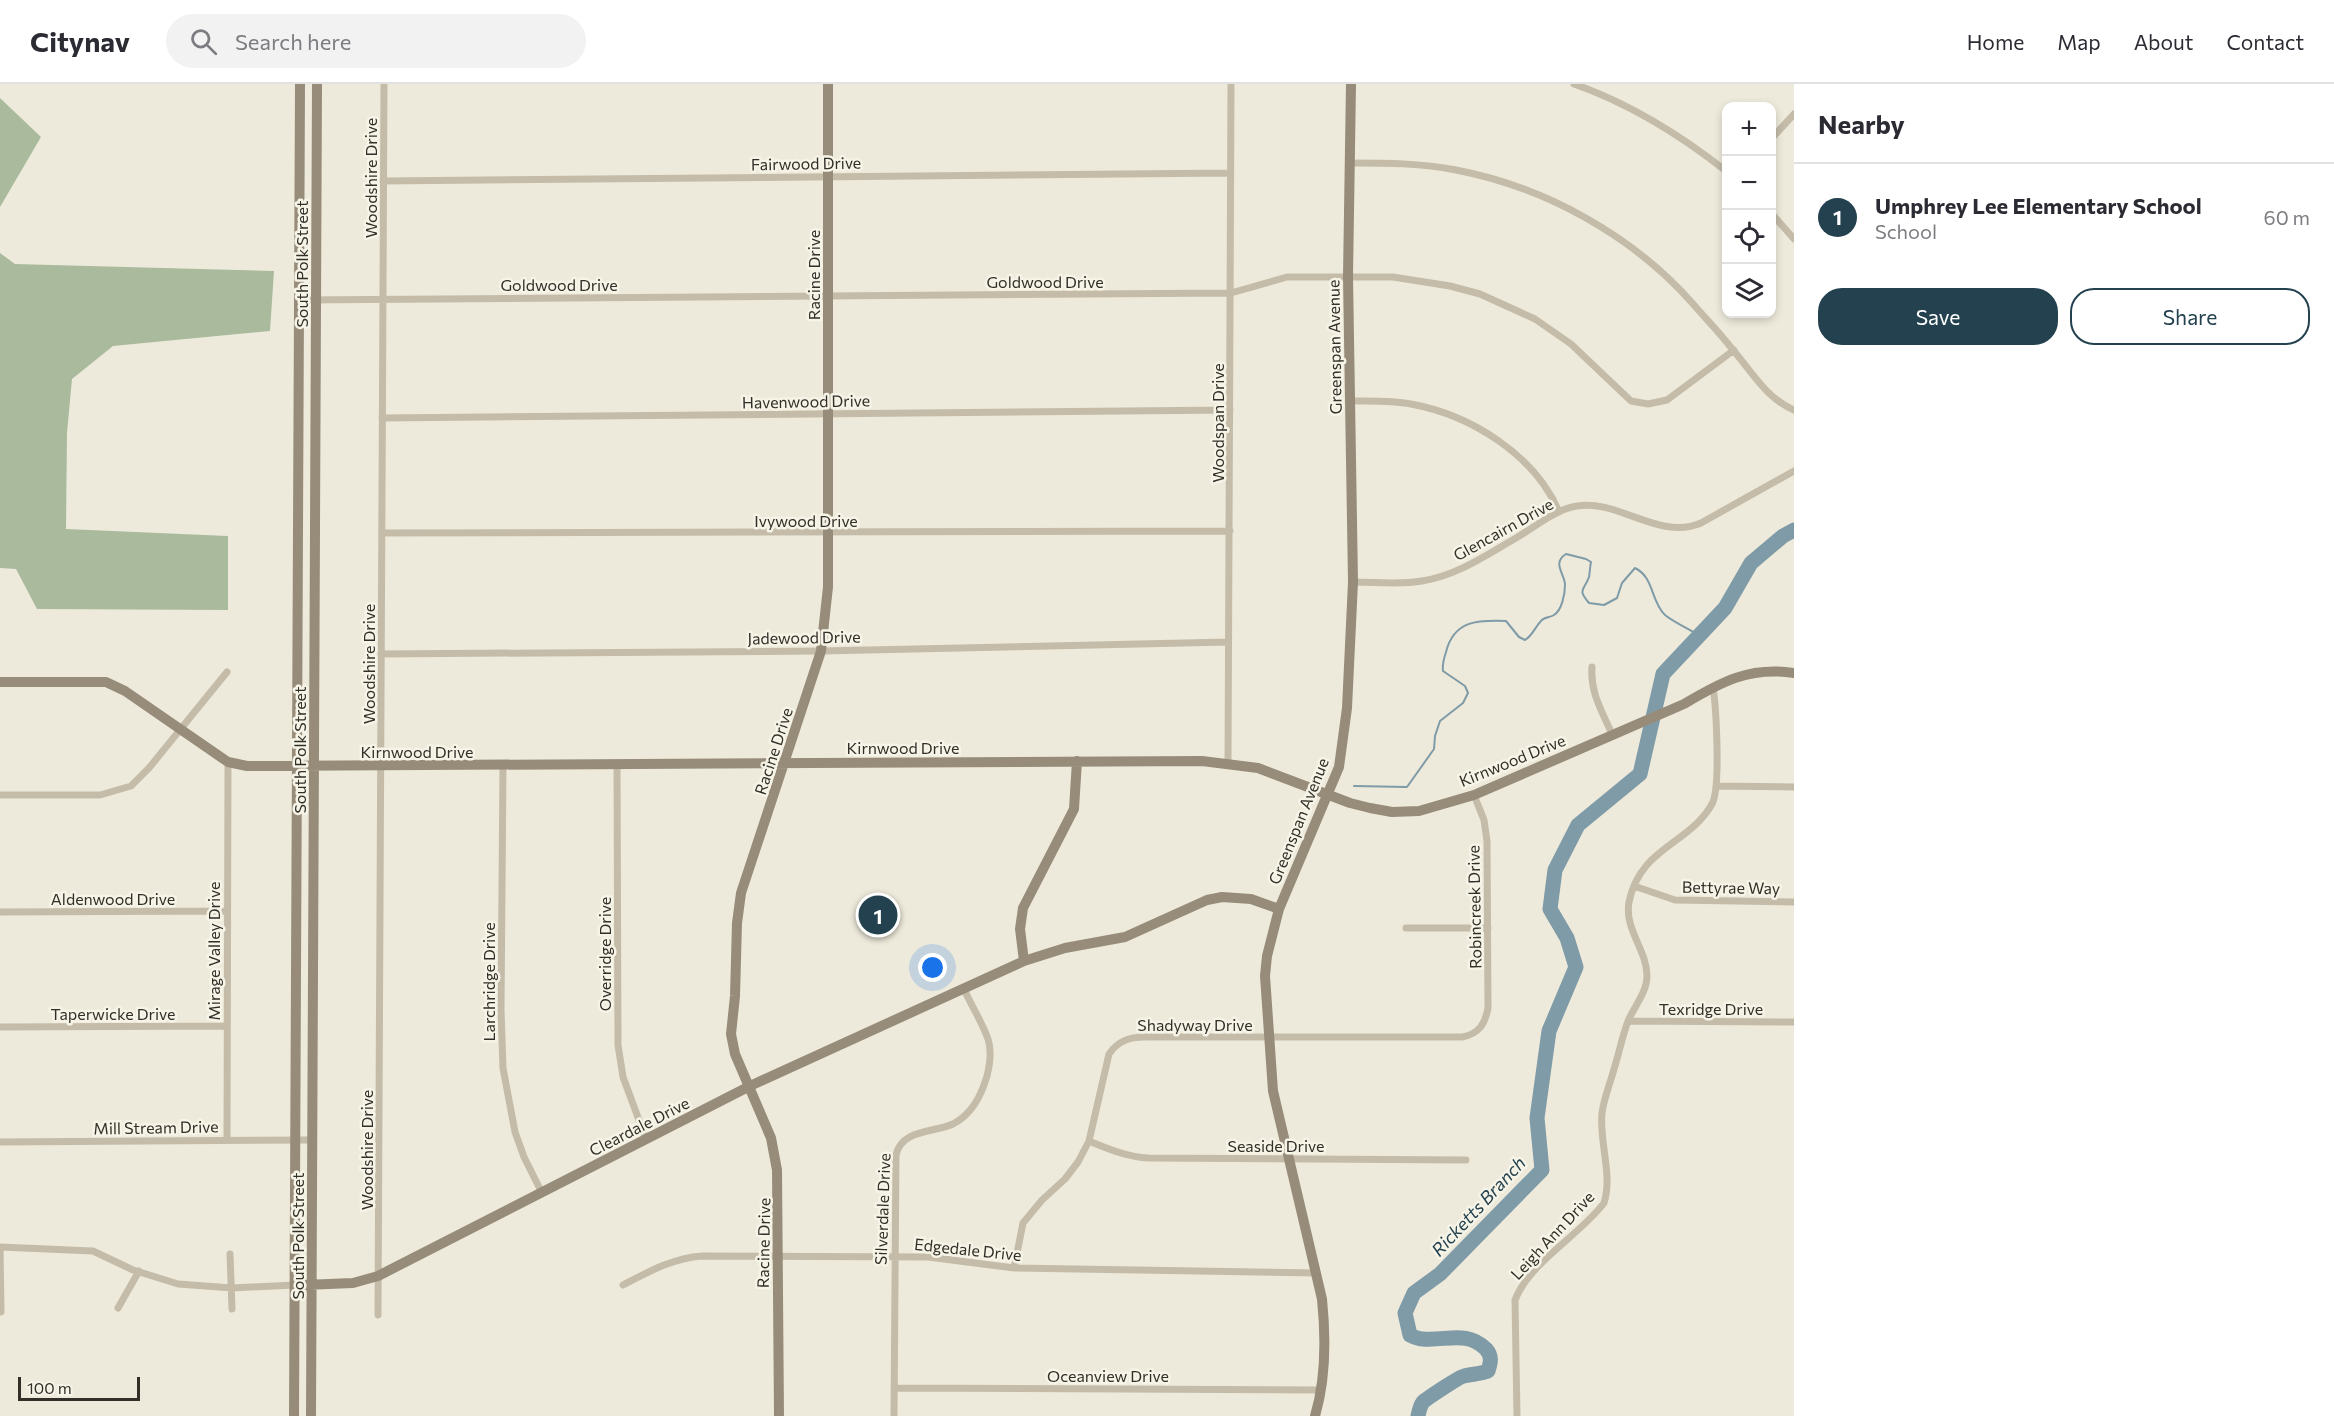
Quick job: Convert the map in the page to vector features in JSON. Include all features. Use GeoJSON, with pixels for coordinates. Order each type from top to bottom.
{"type":"FeatureCollection","features":[{"type":"Feature","properties":{"kind":"street","name":"South Polk Street"},"geometry":{"type":"LineString","coordinates":[[294,1413],[300,84]]}},
{"type":"Feature","properties":{"kind":"street","name":"South Polk Street"},"geometry":{"type":"LineString","coordinates":[[311,1413],[317,84]]}},
{"type":"Feature","properties":{"kind":"street","name":"Woodshire Drive"},"geometry":{"type":"LineString","coordinates":[[378,1315],[384,84]]}},
{"type":"Feature","properties":{"kind":"street","name":"Racine Drive"},"geometry":{"type":"LineString","coordinates":[[779,1416],[776,1257],[778,1193],[775,1154],[766,1123],[735,1054],[731,1034],[735,996],[738,907],[822,651],[828,595],[828,84]]}},
{"type":"Feature","properties":{"kind":"street","name":"Woodspan Drive"},"geometry":{"type":"LineString","coordinates":[[1228,763],[1231,84]]}},
{"type":"Feature","properties":{"kind":"street","name":"Greenspan Avenue"},"geometry":{"type":"LineString","coordinates":[[1316,1416],[1321,1390],[1325,1321],[1317,1273],[1273,1091],[1265,976],[1267,956],[1279,909],[1338,767],[1342,750],[1353,582],[1348,276],[1351,84]]}},
{"type":"Feature","properties":{"kind":"street"},"geometry":{"type":"LineString","coordinates":[[1574,84],[1589,87],[1665,126],[1722,168]]}},
{"type":"Feature","properties":{"kind":"street"},"geometry":{"type":"LineString","coordinates":[[1776,134],[1794,114]]}},
{"type":"Feature","properties":{"kind":"street"},"geometry":{"type":"LineString","coordinates":[[300,148],[316,148]]}},
{"type":"Feature","properties":{"kind":"street"},"geometry":{"type":"LineString","coordinates":[[1351,163],[1402,163],[1458,170],[1510,185],[1580,215],[1607,231],[1664,274],[1734,350],[1756,380],[1773,397],[1794,410]]}},
{"type":"Feature","properties":{"kind":"street","name":"Fairwood Drive"},"geometry":{"type":"LineString","coordinates":[[383,181],[1230,173]]}},
{"type":"Feature","properties":{"kind":"street"},"geometry":{"type":"LineString","coordinates":[[1776,219],[1794,239]]}},
{"type":"Feature","properties":{"kind":"street","name":"Goldwood Drive"},"geometry":{"type":"LineString","coordinates":[[299,300],[1231,293],[1287,277],[1394,277],[1421,280],[1480,294],[1506,304],[1535,319],[1571,344],[1622,394],[1640,404],[1667,400],[1734,350]]}},
{"type":"Feature","properties":{"kind":"street"},"geometry":{"type":"LineString","coordinates":[[1350,401],[1392,401],[1412,404],[1451,415],[1473,425],[1492,436],[1534,473],[1548,490],[1559,512]]}},
{"type":"Feature","properties":{"kind":"street","name":"Havenwood Drive"},"geometry":{"type":"LineString","coordinates":[[382,418],[1230,410]]}},
{"type":"Feature","properties":{"kind":"street","name":"Glencairn Drive"},"geometry":{"type":"LineString","coordinates":[[1353,582],[1420,582],[1443,576],[1472,563],[1571,507],[1592,505],[1649,522],[1687,528],[1701,523],[1794,471]]}},
{"type":"Feature","properties":{"kind":"street","name":"Ivywood Drive"},"geometry":{"type":"LineString","coordinates":[[382,533],[1230,531]]}},
{"type":"Feature","properties":{"kind":"street"},"geometry":{"type":"LineString","coordinates":[[298,552],[314,552]]}},
{"type":"Feature","properties":{"kind":"street","name":"Jadewood Drive"},"geometry":{"type":"LineString","coordinates":[[381,654],[822,651],[1228,642]]}},
{"type":"Feature","properties":{"kind":"street"},"geometry":{"type":"LineString","coordinates":[[1593,667],[1591,680],[1593,693],[1612,734]]}},
{"type":"Feature","properties":{"kind":"street","name":"Kirnwood Drive"},"geometry":{"type":"LineString","coordinates":[[0,682],[106,682],[125,691],[228,762],[254,766],[1202,760],[1246,765],[1275,772],[1350,803],[1392,812],[1419,811],[1474,795],[1684,704],[1713,687],[1743,675],[1772,670],[1794,673]]}},
{"type":"Feature","properties":{"kind":"street"},"geometry":{"type":"LineString","coordinates":[[0,795],[100,795],[131,786],[181,730],[227,672]]}},
{"type":"Feature","properties":{"kind":"street","name":"Leigh Ann Drive"},"geometry":{"type":"LineString","coordinates":[[1517,1416],[1515,1299],[1531,1274],[1604,1203],[1607,1179],[1602,1113],[1628,1021],[1647,984],[1646,967],[1629,921],[1629,901],[1638,875],[1648,862],[1695,824],[1713,802],[1716,786],[1717,711],[1713,687]]}},
{"type":"Feature","properties":{"kind":"street"},"geometry":{"type":"LineString","coordinates":[[1024,961],[1020,929],[1023,908],[1074,809],[1077,761]]}},
{"type":"Feature","properties":{"kind":"street","name":"Mirage Valley Drive"},"geometry":{"type":"LineString","coordinates":[[227,1139],[228,762]]}},
{"type":"Feature","properties":{"kind":"street","name":"Overridge Drive"},"geometry":{"type":"LineString","coordinates":[[617,764],[618,1045],[623,1077],[646,1139]]}},
{"type":"Feature","properties":{"kind":"street","name":"Larchridge Drive"},"geometry":{"type":"LineString","coordinates":[[503,765],[501,1011],[504,1068],[515,1132],[524,1157],[542,1193]]}},
{"type":"Feature","properties":{"kind":"street"},"geometry":{"type":"LineString","coordinates":[[1716,786],[1794,787]]}},
{"type":"Feature","properties":{"kind":"street","name":"Robincreek Drive"},"geometry":{"type":"LineString","coordinates":[[1474,795],[1484,820],[1487,841],[1488,1008],[1485,1020]]}},
{"type":"Feature","properties":{"kind":"street","name":"Bettyrae Way"},"geometry":{"type":"LineString","coordinates":[[1634,886],[1675,900],[1794,902]]}},
{"type":"Feature","properties":{"kind":"street","name":"Cleardale Drive"},"geometry":{"type":"LineString","coordinates":[[0,1247],[93,1251],[139,1271],[178,1284],[231,1288],[353,1284],[378,1276],[750,1086],[1024,961],[1065,948],[1125,937],[1207,900],[1235,897],[1251,899],[1279,909]]}},
{"type":"Feature","properties":{"kind":"street","name":"Aldenwood Drive"},"geometry":{"type":"LineString","coordinates":[[0,912],[227,911]]}},
{"type":"Feature","properties":{"kind":"street"},"geometry":{"type":"LineString","coordinates":[[1406,928],[1488,928]]}},
{"type":"Feature","properties":{"kind":"street","name":"Silverdale Drive"},"geometry":{"type":"LineString","coordinates":[[894,1416],[894,1166],[898,1146],[904,1139],[952,1124],[963,1117],[980,1096],[988,1069],[990,1050],[988,1040],[964,989]]}},
{"type":"Feature","properties":{"kind":"street","name":"Shadyway Drive"},"geometry":{"type":"LineString","coordinates":[[1014,1268],[1023,1223],[1042,1200],[1065,1179],[1078,1162],[1089,1141],[1105,1065],[1115,1045],[1125,1039],[1136,1037],[1462,1037],[1476,1032],[1485,1020]]}},
{"type":"Feature","properties":{"kind":"street","name":"Texridge Drive"},"geometry":{"type":"LineString","coordinates":[[1628,1021],[1794,1022]]}},
{"type":"Feature","properties":{"kind":"street","name":"Taperwicke Drive"},"geometry":{"type":"LineString","coordinates":[[0,1028],[227,1026]]}},
{"type":"Feature","properties":{"kind":"street","name":"Mill Stream Drive"},"geometry":{"type":"LineString","coordinates":[[0,1142],[312,1140]]}},
{"type":"Feature","properties":{"kind":"street","name":"Seaside Drive"},"geometry":{"type":"LineString","coordinates":[[1089,1141],[1133,1157],[1466,1160]]}},
{"type":"Feature","properties":{"kind":"street"},"geometry":{"type":"LineString","coordinates":[[0,1247],[1,1312]]}},
{"type":"Feature","properties":{"kind":"street"},"geometry":{"type":"LineString","coordinates":[[230,1254],[232,1309]]}},
{"type":"Feature","properties":{"kind":"street","name":"Edgedale Drive"},"geometry":{"type":"LineString","coordinates":[[623,1285],[657,1268],[691,1257],[894,1256],[928,1257],[1014,1268],[1317,1273]]}},
{"type":"Feature","properties":{"kind":"street"},"geometry":{"type":"LineString","coordinates":[[118,1308],[139,1271]]}},
{"type":"Feature","properties":{"kind":"street","name":"Oceanview Drive"},"geometry":{"type":"LineString","coordinates":[[894,1388],[1321,1390]]}},
{"type":"Feature","properties":{"kind":"street"},"geometry":{"type":"LineString","coordinates":[[294,1413],[311,1413]]}},
{"type":"Feature","properties":{"kind":"green space"},"geometry":{"type":"Polygon","coordinates":[[[0,98],[41,137],[0,207],[0,98]]]}},
{"type":"Feature","properties":{"kind":"green space"},"geometry":{"type":"Polygon","coordinates":[[[0,253],[15,264],[274,271],[270,331],[113,346],[72,379],[67,433],[66,529],[228,536],[228,610],[37,609],[16,569],[0,568],[0,253]]]}},
{"type":"Feature","properties":{"kind":"waterway","name":"Ricketts Branch"},"geometry":{"type":"LineString","coordinates":[[1418,1416],[1425,1400],[1461,1377],[1488,1371],[1490,1359],[1486,1349],[1472,1340],[1464,1338],[1421,1339],[1410,1335],[1405,1313],[1414,1293],[1440,1274],[1542,1170],[1537,1118],[1549,1031],[1576,967],[1567,938],[1550,909],[1555,870],[1578,825],[1640,774],[1663,674],[1725,608],[1751,563],[1783,536],[1794,530]]}},
{"type":"Feature","properties":{"kind":"waterway"},"geometry":{"type":"LineString","coordinates":[[1354,786],[1407,787],[1434,749],[1440,721],[1463,703],[1468,693],[1465,686],[1443,671],[1445,654],[1450,641],[1461,628],[1468,624],[1486,621],[1506,621],[1519,637],[1525,640],[1542,620],[1557,613],[1561,606],[1565,584],[1559,565],[1566,554],[1591,562],[1589,577],[1582,592],[1589,603],[1604,605],[1617,598],[1622,583],[1635,568],[1646,577],[1660,610],[1699,635]]}},
{"type":"Feature","properties":{"kind":"place","name":"Umphrey Lee Elementary School"},"geometry":{"type":"Point","coordinates":[878,915]}}]}
